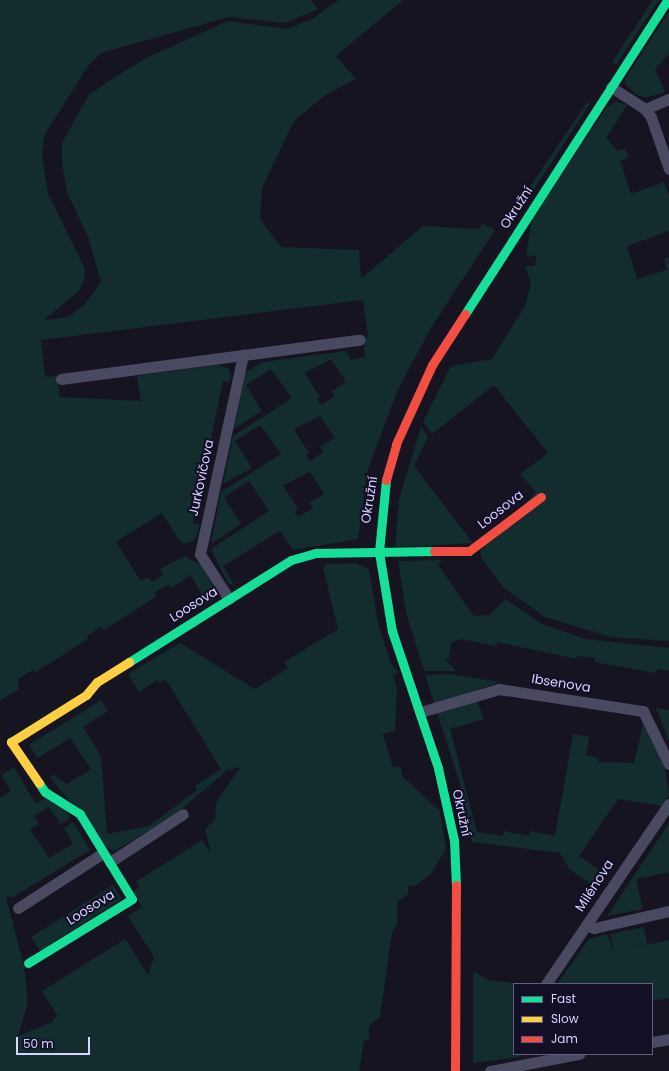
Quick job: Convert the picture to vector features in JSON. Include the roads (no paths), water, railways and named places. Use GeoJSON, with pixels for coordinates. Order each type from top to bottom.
{"type":"FeatureCollection","features":[{"type":"Feature","properties":{"kind":"street","name":"Okružní"},"geometry":{"type":"LineString","coordinates":[[454,1071],[457,900],[454,840],[438,768],[392,631],[379,552],[378,526],[389,463],[413,402],[455,327],[667,0]]}},
{"type":"Feature","properties":{"kind":"street"},"geometry":{"type":"LineString","coordinates":[[611,87],[645,108],[669,169]]}},
{"type":"Feature","properties":{"kind":"street"},"geometry":{"type":"LineString","coordinates":[[645,108],[669,99]]}},
{"type":"Feature","properties":{"kind":"street"},"geometry":{"type":"LineString","coordinates":[[61,379],[359,340]]}},
{"type":"Feature","properties":{"kind":"street","name":"Jurkovičova"},"geometry":{"type":"LineString","coordinates":[[229,599],[200,554],[243,355]]}},
{"type":"Feature","properties":{"kind":"street","name":"Loosova"},"geometry":{"type":"LineString","coordinates":[[28,964],[132,899],[80,814],[45,792],[11,742],[86,695],[97,682],[291,560],[316,553],[469,551],[540,497]]}},
{"type":"Feature","properties":{"kind":"street","name":"Ibsenova"},"geometry":{"type":"LineString","coordinates":[[420,712],[499,689],[642,711],[669,764]]}},
{"type":"Feature","properties":{"kind":"street","name":"Milénova"},"geometry":{"type":"LineString","coordinates":[[547,983],[669,804]]}},
{"type":"Feature","properties":{"kind":"street"},"geometry":{"type":"LineString","coordinates":[[18,908],[183,814]]}},
{"type":"Feature","properties":{"kind":"street"},"geometry":{"type":"LineString","coordinates":[[586,925],[594,928],[669,911]]}},
{"type":"Feature","properties":{"kind":"street"},"geometry":{"type":"LineString","coordinates":[[653,1042],[669,1039]]}},
{"type":"Feature","properties":{"kind":"street"},"geometry":{"type":"LineString","coordinates":[[490,1071],[536,1058],[568,1055]]}}]}
